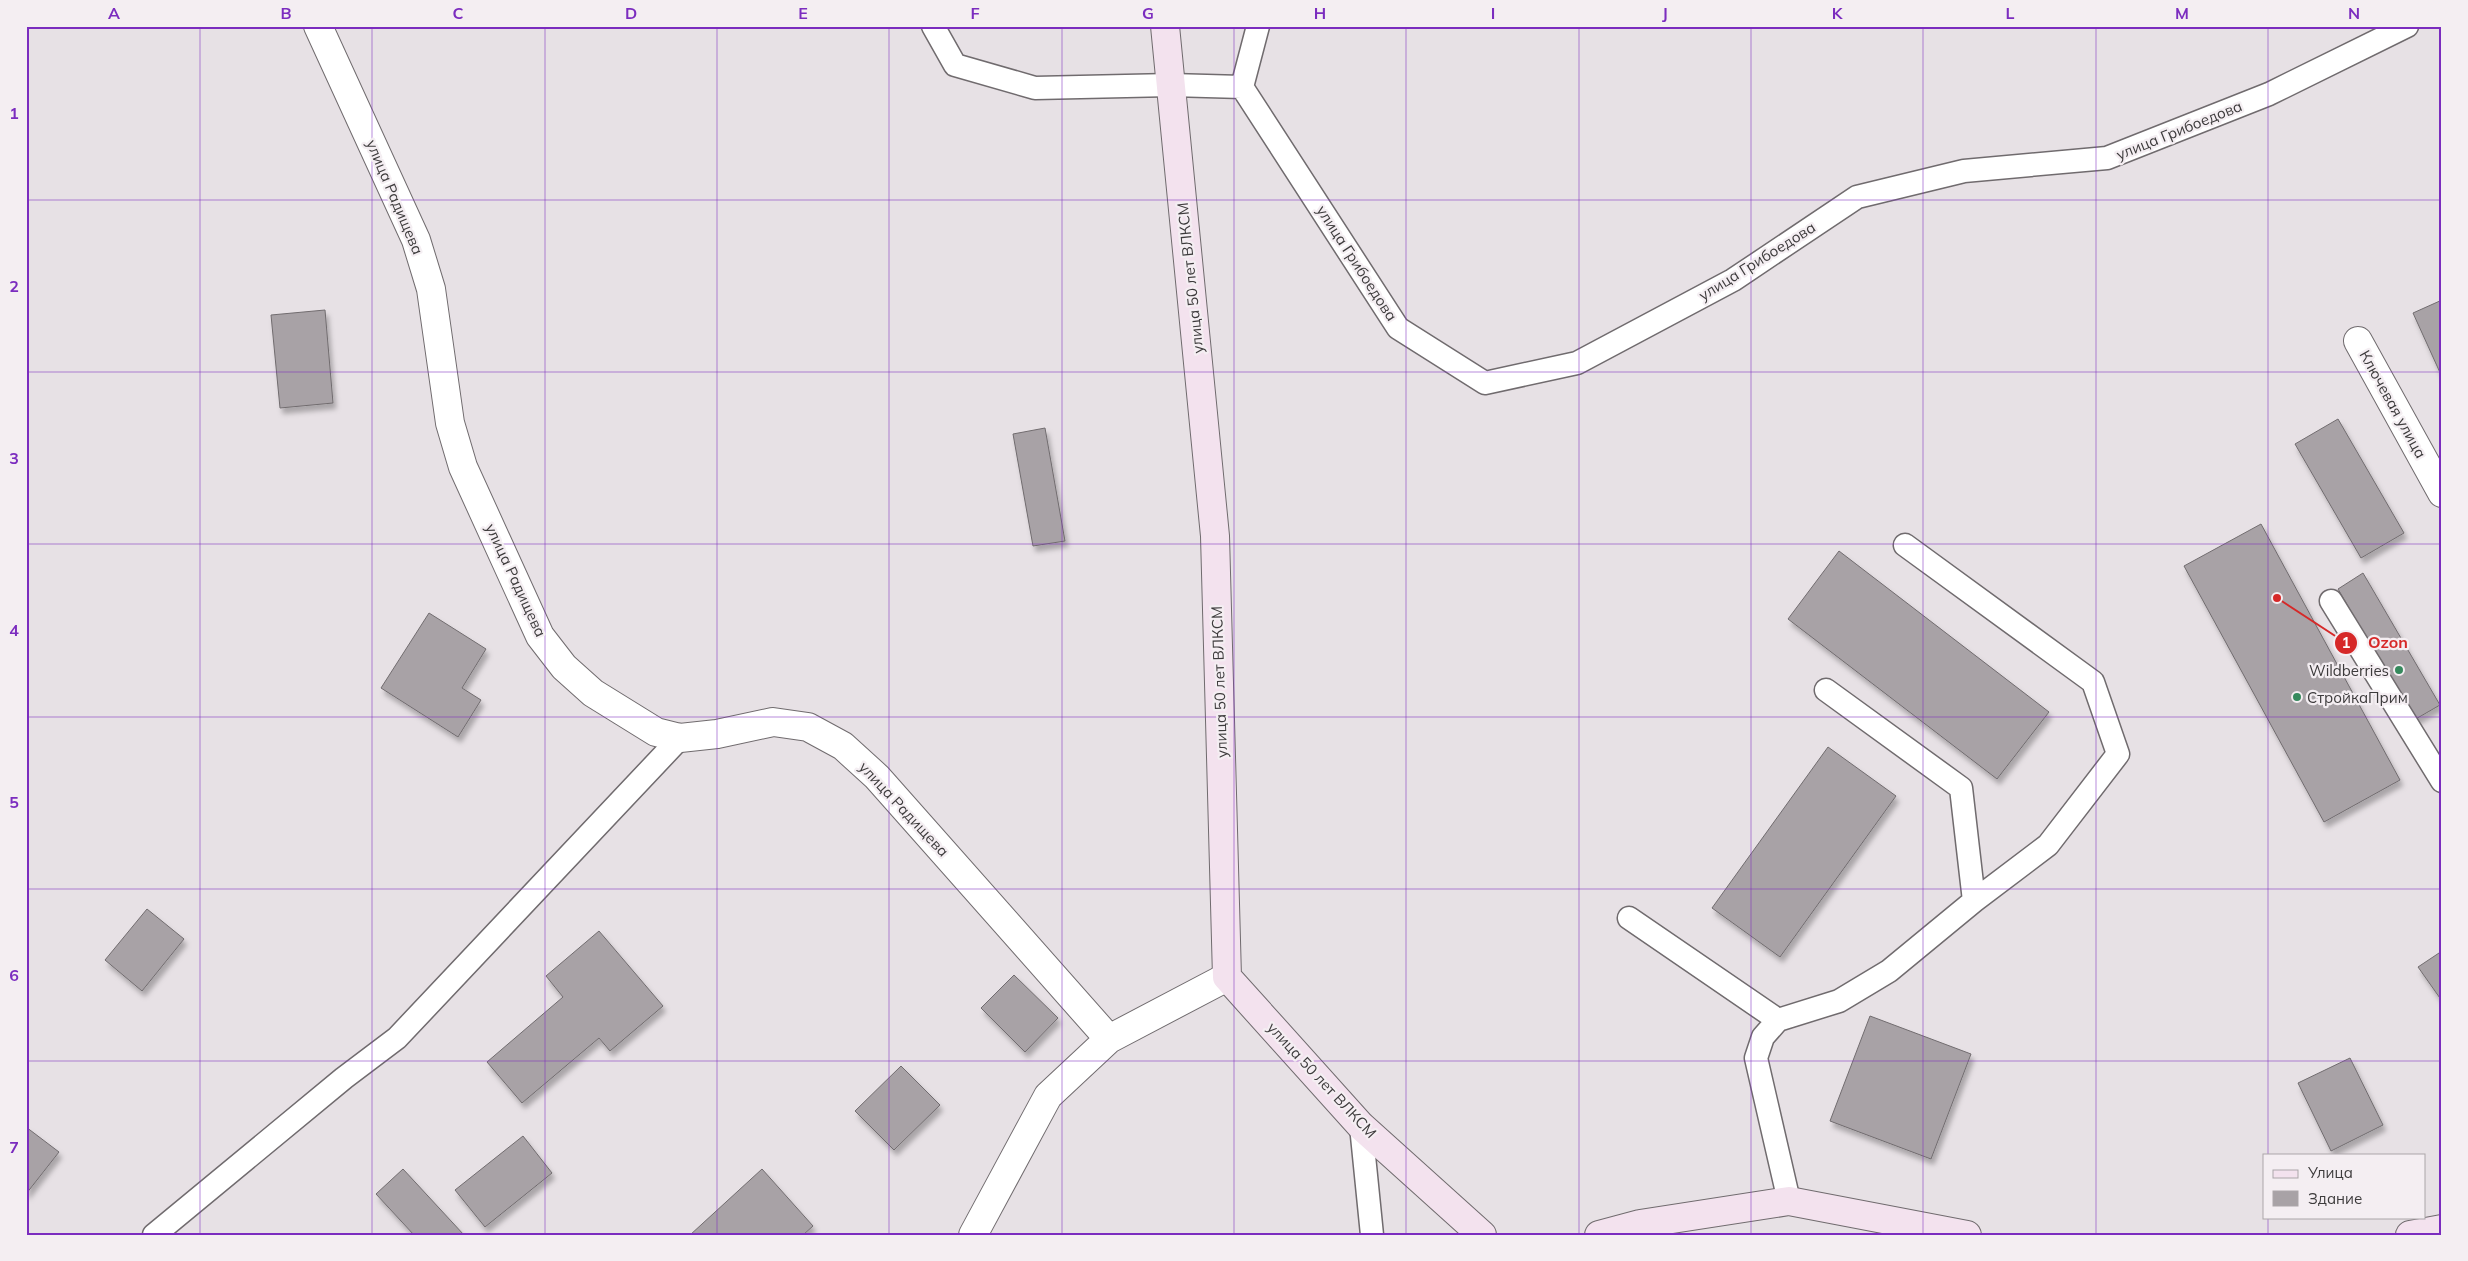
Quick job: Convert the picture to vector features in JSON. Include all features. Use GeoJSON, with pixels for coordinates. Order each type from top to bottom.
{"type":"FeatureCollection","features":[{"type":"Feature","properties":{"kind":"street","name":"улица Радищева"},"geometry":{"type":"LineString","coordinates":[[318,26],[416,240],[431,289],[450,424],[463,467],[540,636],[564,667],[593,693],[656,732],[680,738],[717,734],[773,722],[808,727],[843,746],[877,777],[1109,1039]]}},
{"type":"Feature","properties":{"kind":"street","name":"улица 50 лет ВЛКСМ"},"geometry":{"type":"LineString","coordinates":[[1165,26],[1215,536],[1227,977],[1361,1126],[1482,1235]]}},
{"type":"Feature","properties":{"kind":"street","name":"Ключевая улица"},"geometry":{"type":"LineString","coordinates":[[2358,341],[2442,493]]}},
{"type":"Feature","properties":{"kind":"street"},"geometry":{"type":"LineString","coordinates":[[973,1235],[1048,1096],[1109,1039],[1227,977]]}},
{"type":"Feature","properties":{"kind":"street"},"geometry":{"type":"LineString","coordinates":[[1599,1235],[1789,1201],[1967,1235]]}},
{"type":"Feature","properties":{"kind":"street"},"geometry":{"type":"LineString","coordinates":[[2410,1235],[2442,1228]]}},
{"type":"Feature","properties":{"kind":"lane"},"geometry":{"type":"LineString","coordinates":[[933,26],[955,65],[1035,88],[1171,85],[1242,87],[1258,26]]}},
{"type":"Feature","properties":{"kind":"lane","name":"улица Грибоедова"},"geometry":{"type":"LineString","coordinates":[[1242,87],[1398,328],[1486,383],[1577,363],[1733,280],[1857,197],[1964,171],[2107,158],[2269,94],[2407,26]]}},
{"type":"Feature","properties":{"kind":"lane"},"geometry":{"type":"LineString","coordinates":[[1789,1201],[1756,1058],[1763,1036],[1778,1020],[1839,1001],[1889,970],[1974,901],[2048,845],[2118,754],[2093,682],[1905,545]]}},
{"type":"Feature","properties":{"kind":"lane"},"geometry":{"type":"LineString","coordinates":[[2331,601],[2442,781]]}},
{"type":"Feature","properties":{"kind":"lane"},"geometry":{"type":"LineString","coordinates":[[1826,690],[1961,788],[1974,901]]}},
{"type":"Feature","properties":{"kind":"lane"},"geometry":{"type":"LineString","coordinates":[[154,1235],[344,1078],[397,1038],[680,738]]}},
{"type":"Feature","properties":{"kind":"lane"},"geometry":{"type":"LineString","coordinates":[[1629,918],[1778,1020]]}},
{"type":"Feature","properties":{"kind":"lane"},"geometry":{"type":"LineString","coordinates":[[1361,1126],[1372,1235]]}},
{"type":"Feature","properties":{"kind":"building"},"geometry":{"type":"Polygon","coordinates":[[[2442,300],[2442,377],[2413,313],[2442,300]]]}},
{"type":"Feature","properties":{"kind":"building"},"geometry":{"type":"Polygon","coordinates":[[[325,310],[333,403],[280,408],[271,315],[325,310]]]}},
{"type":"Feature","properties":{"kind":"building"},"geometry":{"type":"Polygon","coordinates":[[[2338,419],[2404,533],[2361,558],[2295,444],[2338,419]]]}},
{"type":"Feature","properties":{"kind":"building"},"geometry":{"type":"Polygon","coordinates":[[[1045,428],[1065,541],[1033,546],[1013,434],[1045,428]]]}},
{"type":"Feature","properties":{"kind":"building"},"geometry":{"type":"Polygon","coordinates":[[[2261,524],[2400,780],[2324,822],[2184,566],[2261,524]]]}},
{"type":"Feature","properties":{"kind":"building"},"geometry":{"type":"Polygon","coordinates":[[[1839,551],[2049,712],[1997,779],[1788,619],[1839,551]]]}},
{"type":"Feature","properties":{"kind":"building"},"geometry":{"type":"Polygon","coordinates":[[[2363,573],[2440,705],[2414,720],[2338,589],[2363,573]]]}},
{"type":"Feature","properties":{"kind":"building"},"geometry":{"type":"Polygon","coordinates":[[[429,613],[486,649],[462,688],[481,700],[458,737],[381,688],[429,613]]]}},
{"type":"Feature","properties":{"kind":"building"},"geometry":{"type":"Polygon","coordinates":[[[1828,747],[1896,796],[1780,957],[1712,908],[1828,747]]]}},
{"type":"Feature","properties":{"kind":"building"},"geometry":{"type":"Polygon","coordinates":[[[147,909],[184,939],[142,991],[105,960],[147,909]]]}},
{"type":"Feature","properties":{"kind":"building"},"geometry":{"type":"Polygon","coordinates":[[[599,931],[663,1006],[610,1051],[599,1038],[522,1103],[487,1062],[563,997],[546,976],[599,931]]]}},
{"type":"Feature","properties":{"kind":"building"},"geometry":{"type":"Polygon","coordinates":[[[2442,951],[2442,1001],[2418,967],[2442,951]]]}},
{"type":"Feature","properties":{"kind":"building"},"geometry":{"type":"Polygon","coordinates":[[[1014,975],[1058,1018],[1025,1052],[981,1008],[1014,975]]]}},
{"type":"Feature","properties":{"kind":"building"},"geometry":{"type":"Polygon","coordinates":[[[1870,1016],[1971,1054],[1931,1159],[1830,1121],[1870,1016]]]}},
{"type":"Feature","properties":{"kind":"building"},"geometry":{"type":"Polygon","coordinates":[[[2350,1058],[2383,1125],[2331,1151],[2298,1083],[2350,1058]]]}},
{"type":"Feature","properties":{"kind":"building"},"geometry":{"type":"Polygon","coordinates":[[[901,1066],[940,1105],[894,1150],[855,1111],[901,1066]]]}},
{"type":"Feature","properties":{"kind":"building"},"geometry":{"type":"Polygon","coordinates":[[[26,1127],[59,1152],[26,1194],[26,1127]]]}},
{"type":"Feature","properties":{"kind":"building"},"geometry":{"type":"Polygon","coordinates":[[[523,1136],[552,1173],[485,1227],[455,1190],[523,1136]]]}},
{"type":"Feature","properties":{"kind":"building"},"geometry":{"type":"Polygon","coordinates":[[[403,1169],[464,1235],[414,1235],[376,1194],[403,1169]]]}},
{"type":"Feature","properties":{"kind":"building"},"geometry":{"type":"Polygon","coordinates":[[[762,1169],[813,1226],[803,1235],[690,1235],[762,1169]]]}},
{"type":"Feature","properties":{"kind":"place","name":"Ozon"},"geometry":{"type":"Point","coordinates":[2277,598]}},
{"type":"Feature","properties":{"kind":"place","name":"Wildberries"},"geometry":{"type":"Point","coordinates":[2399,670]}},
{"type":"Feature","properties":{"kind":"place","name":"СтройкаПрим"},"geometry":{"type":"Point","coordinates":[2297,697]}}]}
